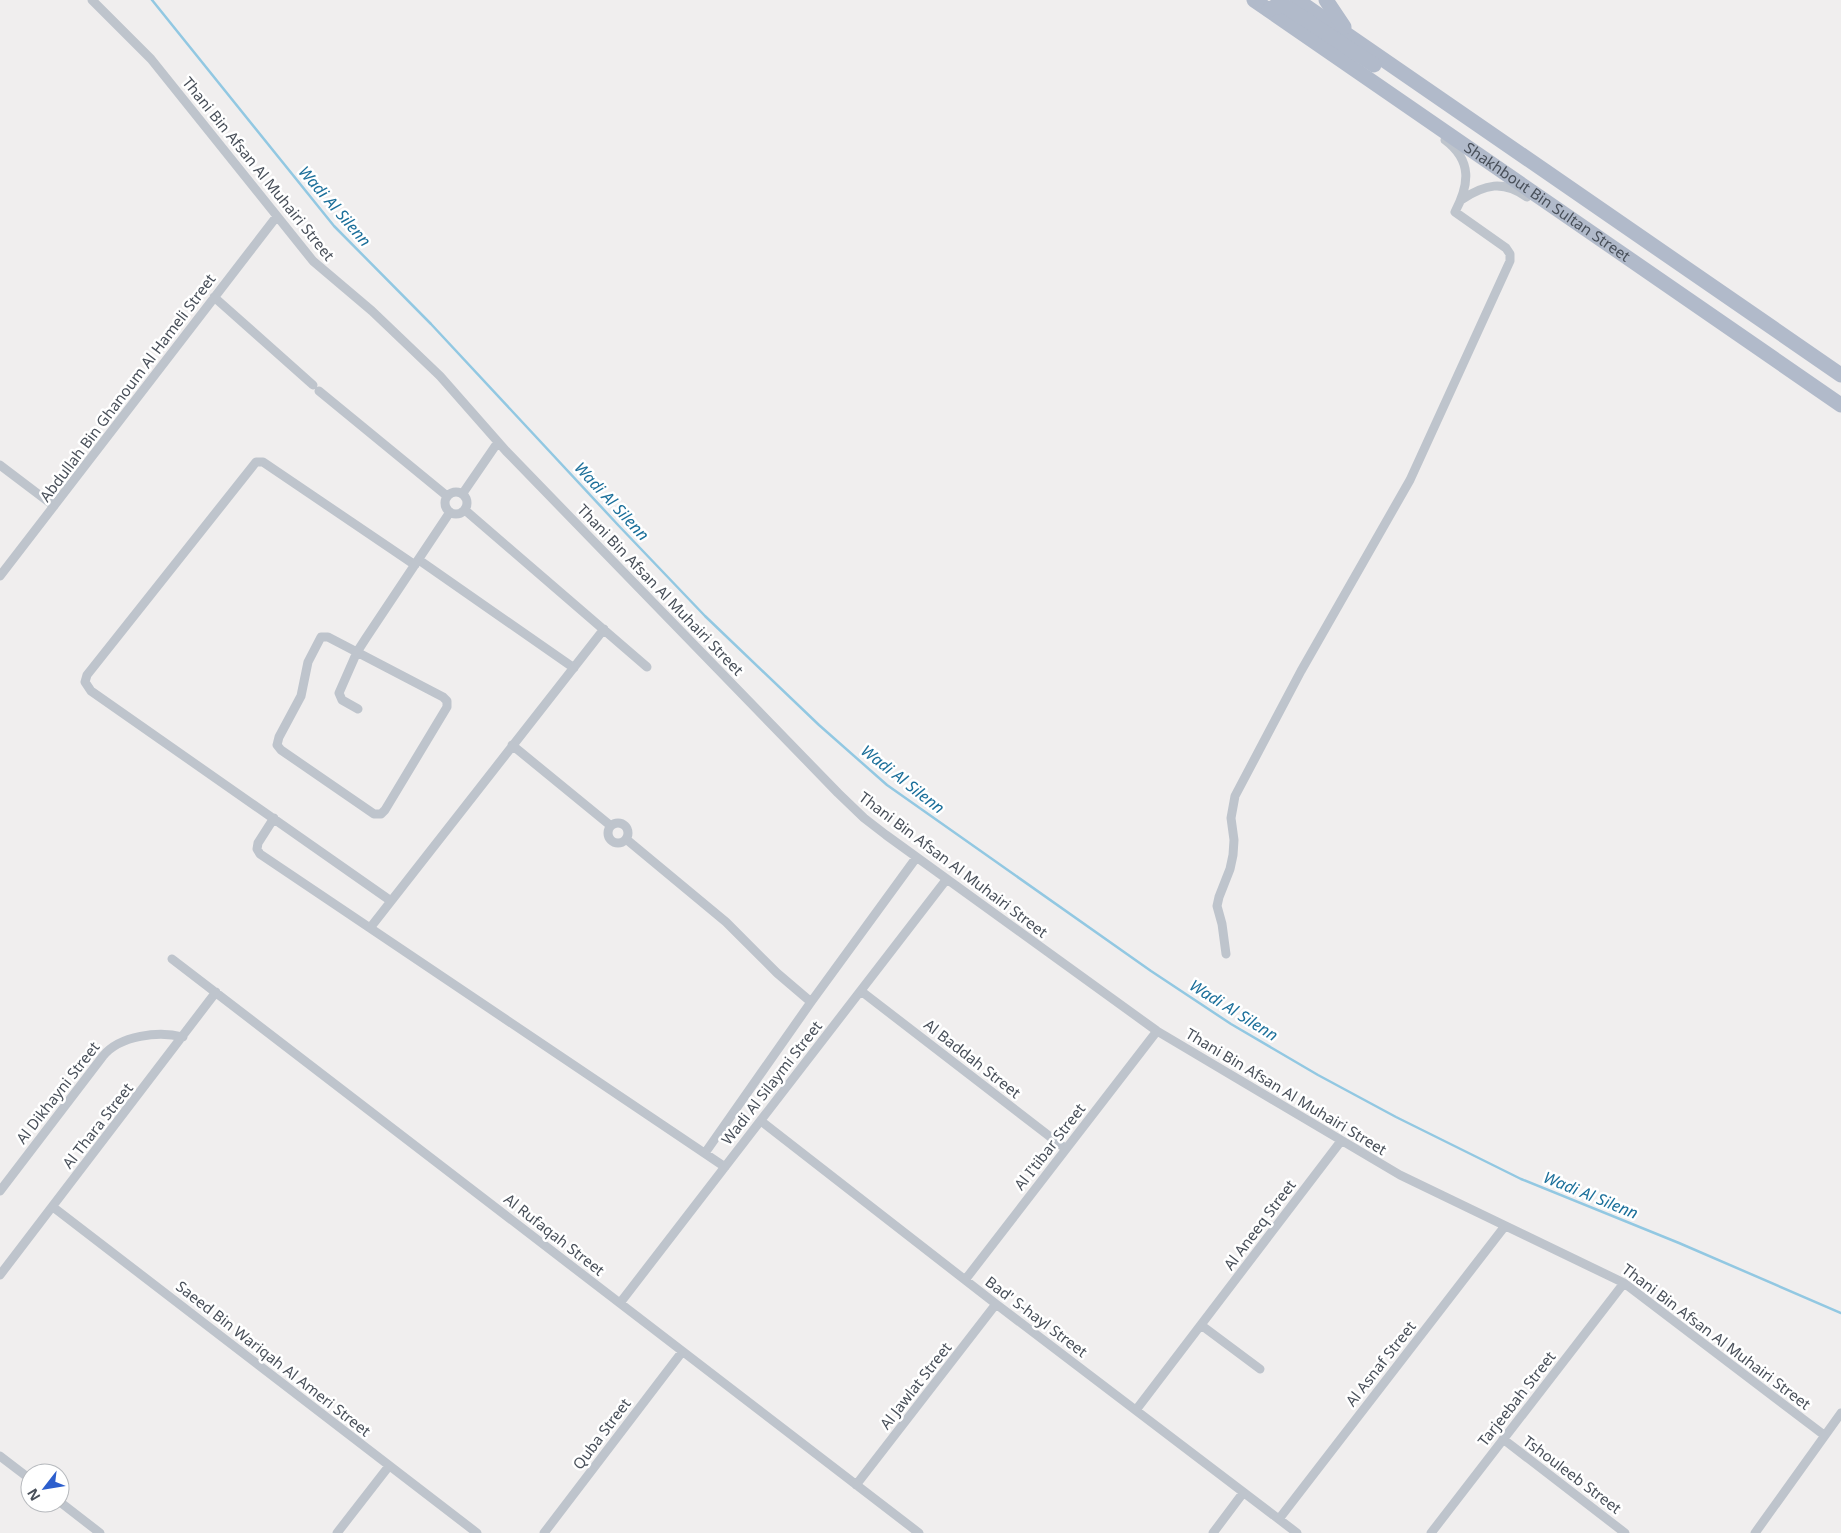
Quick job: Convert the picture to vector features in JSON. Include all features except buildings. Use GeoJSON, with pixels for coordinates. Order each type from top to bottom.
{"type":"FeatureCollection","features":[{"type":"Feature","properties":{"kind":"main road","name":"Shakhbout Bin Sultan Street"},"geometry":{"type":"LineString","coordinates":[[1254,0],[1292,6],[1350,36],[1841,375]]}},
{"type":"Feature","properties":{"kind":"main road"},"geometry":{"type":"LineString","coordinates":[[1326,0],[1350,36]]}},
{"type":"Feature","properties":{"kind":"main road"},"geometry":{"type":"LineString","coordinates":[[1274,3],[1287,3],[1292,6],[1387,74],[1396,79],[1416,83]]}},
{"type":"Feature","properties":{"kind":"main road","name":"Shakhbout Bin Sultan Street"},"geometry":{"type":"LineString","coordinates":[[1292,6],[1400,100],[1841,405]]}},
{"type":"Feature","properties":{"kind":"street","name":"Thani Bin Afsan Al Muhairi Street"},"geometry":{"type":"LineString","coordinates":[[92,0],[151,59],[313,261],[366,306],[440,376],[498,442],[844,799],[877,829],[1157,1031],[1418,1185],[1624,1283],[1824,1436]]}},
{"type":"Feature","properties":{"kind":"street"},"geometry":{"type":"LineString","coordinates":[[1226,954],[1222,924],[1217,906],[1230,869],[1233,854],[1234,840],[1231,818],[1235,796],[1301,671],[1410,480],[1510,261],[1510,254],[1506,248],[1455,212],[1461,200],[1466,177],[1460,154],[1454,147],[1421,122],[1400,100]]}},
{"type":"Feature","properties":{"kind":"street"},"geometry":{"type":"LineString","coordinates":[[1461,200],[1480,189],[1502,185],[1519,192],[1558,218],[1583,227]]}},
{"type":"Feature","properties":{"kind":"street","name":"Abdullah Bin Ghanoum Al Hameli Street"},"geometry":{"type":"LineString","coordinates":[[0,576],[276,216]]}},
{"type":"Feature","properties":{"kind":"street"},"geometry":{"type":"LineString","coordinates":[[214,297],[316,388],[448,496]]}},
{"type":"Feature","properties":{"kind":"street"},"geometry":{"type":"LineString","coordinates":[[463,494],[498,442]]}},
{"type":"Feature","properties":{"kind":"street"},"geometry":{"type":"LineString","coordinates":[[391,901],[91,691],[85,682],[87,675],[258,461],[263,462],[417,562],[574,668]]}},
{"type":"Feature","properties":{"kind":"street"},"geometry":{"type":"LineString","coordinates":[[0,465],[54,506]]}},
{"type":"Feature","properties":{"kind":"street"},"geometry":{"type":"LineString","coordinates":[[456,492],[463,494],[467,500],[465,510],[457,514],[450,512],[445,505],[448,496],[456,492]]}},
{"type":"Feature","properties":{"kind":"street"},"geometry":{"type":"LineString","coordinates":[[465,510],[647,667]]}},
{"type":"Feature","properties":{"kind":"street"},"geometry":{"type":"LineString","coordinates":[[358,709],[342,700],[339,693],[357,652],[450,512]]}},
{"type":"Feature","properties":{"kind":"street"},"geometry":{"type":"LineString","coordinates":[[370,928],[604,629]]}},
{"type":"Feature","properties":{"kind":"street"},"geometry":{"type":"LineString","coordinates":[[321,637],[328,637],[357,652],[442,696],[447,704],[381,814],[374,814],[277,745],[279,737],[301,696],[306,668],[321,637]]}},
{"type":"Feature","properties":{"kind":"street"},"geometry":{"type":"LineString","coordinates":[[512,745],[611,826]]}},
{"type":"Feature","properties":{"kind":"street"},"geometry":{"type":"LineString","coordinates":[[274,818],[258,844],[258,852],[726,1167]]}},
{"type":"Feature","properties":{"kind":"street"},"geometry":{"type":"LineString","coordinates":[[617,822],[626,826],[628,833],[626,839],[620,843],[613,841],[609,836],[611,826],[617,822]]}},
{"type":"Feature","properties":{"kind":"street"},"geometry":{"type":"LineString","coordinates":[[626,839],[726,922],[811,1002]]}},
{"type":"Feature","properties":{"kind":"street"},"geometry":{"type":"LineString","coordinates":[[705,1153],[811,1002],[916,858]]}},
{"type":"Feature","properties":{"kind":"street","name":"Wadi Al Silaymi Street"},"geometry":{"type":"LineString","coordinates":[[620,1304],[946,880]]}},
{"type":"Feature","properties":{"kind":"street","name":"Al Rufaqah Street"},"geometry":{"type":"LineString","coordinates":[[172,959],[919,1533]]}},
{"type":"Feature","properties":{"kind":"street","name":"Al Baddah Street"},"geometry":{"type":"LineString","coordinates":[[861,991],[1066,1149]]}},
{"type":"Feature","properties":{"kind":"street","name":"Al Thara Street"},"geometry":{"type":"LineString","coordinates":[[0,1275],[216,992]]}},
{"type":"Feature","properties":{"kind":"street","name":"Al I'tibar Street"},"geometry":{"type":"LineString","coordinates":[[965,1280],[1157,1031]]}},
{"type":"Feature","properties":{"kind":"street","name":"Al Dikhayni Street"},"geometry":{"type":"LineString","coordinates":[[0,1191],[112,1046],[125,1040],[158,1035],[171,1034],[183,1037]]}},
{"type":"Feature","properties":{"kind":"street","name":"Bad' S-hayl Street"},"geometry":{"type":"LineString","coordinates":[[761,1121],[996,1304],[1297,1533]]}},
{"type":"Feature","properties":{"kind":"street","name":"Al Aneeq Street"},"geometry":{"type":"LineString","coordinates":[[1136,1410],[1341,1141]]}},
{"type":"Feature","properties":{"kind":"street","name":"Saeed Bin Wariqah Al Ameri Street"},"geometry":{"type":"LineString","coordinates":[[53,1207],[477,1533]]}},
{"type":"Feature","properties":{"kind":"street","name":"Al Asnaf Street"},"geometry":{"type":"LineString","coordinates":[[1278,1519],[1505,1226]]}},
{"type":"Feature","properties":{"kind":"street","name":"Tarjeebah Street"},"geometry":{"type":"LineString","coordinates":[[1431,1533],[1624,1283]]}},
{"type":"Feature","properties":{"kind":"street","name":"Al Jawlat Street"},"geometry":{"type":"LineString","coordinates":[[856,1485],[996,1304]]}},
{"type":"Feature","properties":{"kind":"street"},"geometry":{"type":"LineString","coordinates":[[1201,1325],[1260,1368]]}},
{"type":"Feature","properties":{"kind":"street","name":"Quba Street"},"geometry":{"type":"LineString","coordinates":[[544,1533],[682,1352]]}},
{"type":"Feature","properties":{"kind":"street"},"geometry":{"type":"LineString","coordinates":[[1755,1533],[1841,1413]]}},
{"type":"Feature","properties":{"kind":"street","name":"Tshouleeb Street"},"geometry":{"type":"LineString","coordinates":[[1503,1439],[1625,1533]]}},
{"type":"Feature","properties":{"kind":"street"},"geometry":{"type":"LineString","coordinates":[[0,1456],[20,1471]]}},
{"type":"Feature","properties":{"kind":"street"},"geometry":{"type":"LineString","coordinates":[[337,1533],[389,1466]]}},
{"type":"Feature","properties":{"kind":"street"},"geometry":{"type":"LineString","coordinates":[[1213,1533],[1243,1493]]}},
{"type":"Feature","properties":{"kind":"street"},"geometry":{"type":"LineString","coordinates":[[70,1510],[100,1533]]}},
{"type":"Feature","properties":{"kind":"waterway","name":"Wadi Al Silenn"},"geometry":{"type":"LineString","coordinates":[[152,0],[334,226],[431,324],[705,616],[819,725],[887,785],[1151,971],[1231,1024],[1318,1075],[1396,1117],[1521,1179],[1679,1243],[1841,1313]]}}]}
